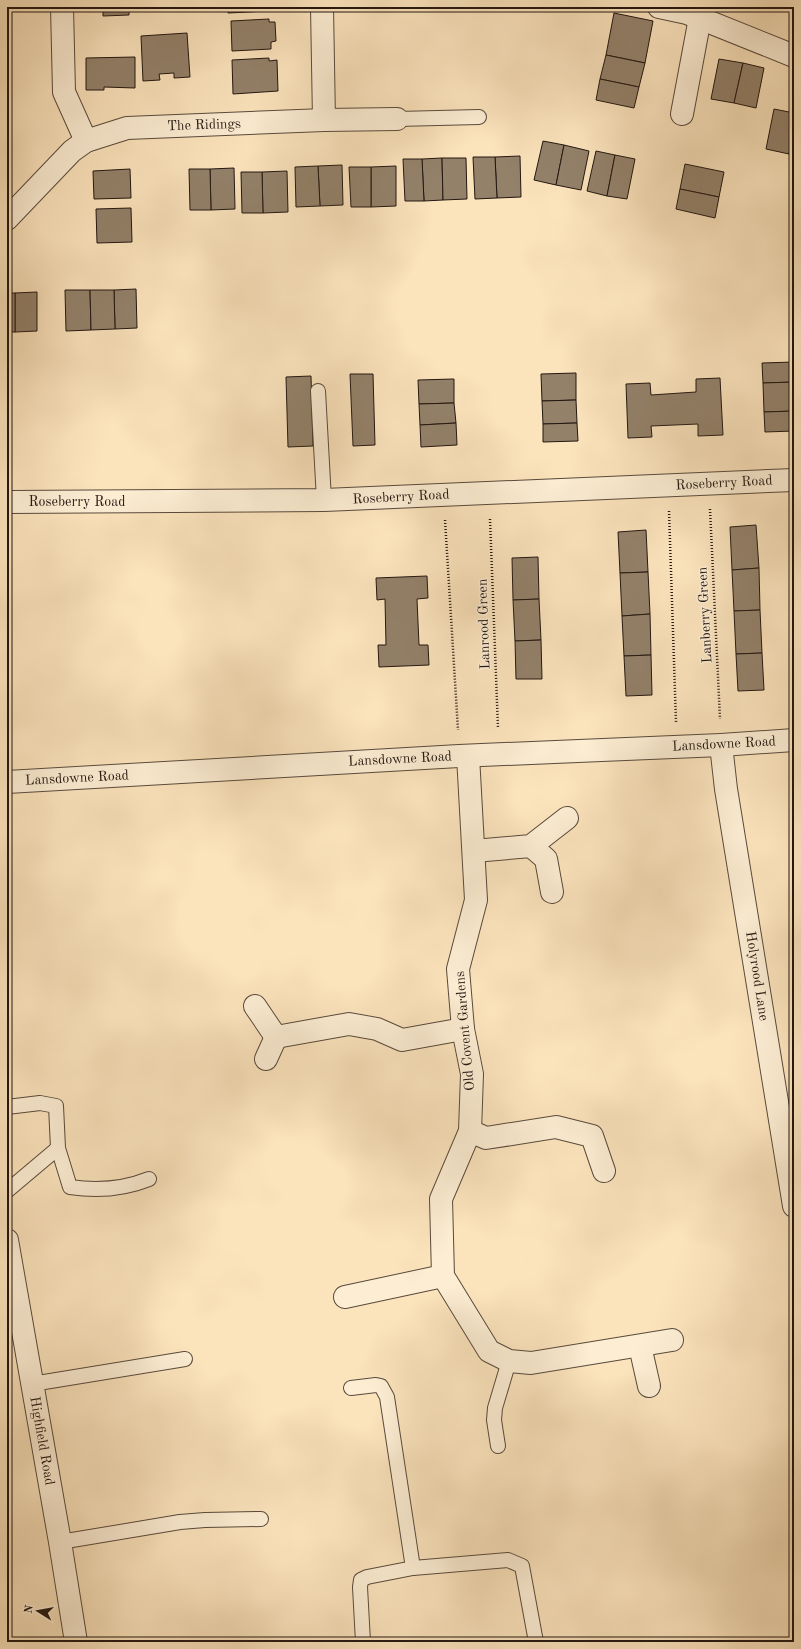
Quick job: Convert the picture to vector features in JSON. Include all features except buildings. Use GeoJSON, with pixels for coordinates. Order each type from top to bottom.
{"type":"FeatureCollection","features":[{"type":"Feature","properties":{"kind":"street"},"geometry":{"type":"LineString","coordinates":[[62,7],[64,92],[86,141]]}},
{"type":"Feature","properties":{"kind":"street"},"geometry":{"type":"LineString","coordinates":[[322,7],[324,120]]}},
{"type":"Feature","properties":{"kind":"street"},"geometry":{"type":"LineString","coordinates":[[659,7],[687,13],[794,56]]}},
{"type":"Feature","properties":{"kind":"street"},"geometry":{"type":"LineString","coordinates":[[682,114],[700,18]]}},
{"type":"Feature","properties":{"kind":"street","name":"The Ridings"},"geometry":{"type":"LineString","coordinates":[[7,219],[72,151],[86,141],[126,128],[324,120],[397,119]]}},
{"type":"Feature","properties":{"kind":"street","name":"Roseberry Road"},"geometry":{"type":"LineString","coordinates":[[7,502],[324,500],[794,480]]}},
{"type":"Feature","properties":{"kind":"street","name":"Lansdowne Road"},"geometry":{"type":"LineString","coordinates":[[7,782],[464,756],[721,745],[794,740]]}},
{"type":"Feature","properties":{"kind":"street","name":"Holyrood Lane"},"geometry":{"type":"LineString","coordinates":[[721,745],[726,790],[789,1146],[794,1206]]}},
{"type":"Feature","properties":{"kind":"street","name":"Old Covent Gardens"},"geometry":{"type":"LineString","coordinates":[[443,1276],[441,1199],[470,1131],[472,1074],[463,1029],[458,969],[476,900],[474,851],[464,756]]}},
{"type":"Feature","properties":{"kind":"street"},"geometry":{"type":"LineString","coordinates":[[474,851],[531,846],[568,818]]}},
{"type":"Feature","properties":{"kind":"street"},"geometry":{"type":"LineString","coordinates":[[531,846],[546,859],[552,892]]}},
{"type":"Feature","properties":{"kind":"street"},"geometry":{"type":"LineString","coordinates":[[255,1006],[276,1037]]}},
{"type":"Feature","properties":{"kind":"street"},"geometry":{"type":"LineString","coordinates":[[276,1037],[349,1024],[376,1029],[402,1040],[463,1029]]}},
{"type":"Feature","properties":{"kind":"street"},"geometry":{"type":"LineString","coordinates":[[266,1059],[276,1037]]}},
{"type":"Feature","properties":{"kind":"street"},"geometry":{"type":"LineString","coordinates":[[470,1131],[486,1138],[556,1127],[592,1136],[604,1171]]}},
{"type":"Feature","properties":{"kind":"street","name":"Highfield Road"},"geometry":{"type":"LineString","coordinates":[[7,1240],[76,1642]]}},
{"type":"Feature","properties":{"kind":"street"},"geometry":{"type":"LineString","coordinates":[[345,1297],[443,1276],[490,1351],[509,1362],[531,1363],[672,1340]]}},
{"type":"Feature","properties":{"kind":"street"},"geometry":{"type":"LineString","coordinates":[[640,1346],[649,1386]]}},
{"type":"Feature","properties":{"kind":"lane"},"geometry":{"type":"LineString","coordinates":[[397,119],[479,116]]}},
{"type":"Feature","properties":{"kind":"lane"},"geometry":{"type":"LineString","coordinates":[[318,390],[324,500]]}},
{"type":"Feature","properties":{"kind":"lane"},"geometry":{"type":"LineString","coordinates":[[7,1107],[40,1103],[56,1106],[58,1148],[70,1187],[91,1190],[136,1184],[149,1179]]}},
{"type":"Feature","properties":{"kind":"lane"},"geometry":{"type":"LineString","coordinates":[[7,1191],[58,1148]]}},
{"type":"Feature","properties":{"kind":"lane"},"geometry":{"type":"LineString","coordinates":[[32,1384],[185,1359]]}},
{"type":"Feature","properties":{"kind":"lane"},"geometry":{"type":"LineString","coordinates":[[498,1446],[494,1420],[495,1408],[509,1362]]}},
{"type":"Feature","properties":{"kind":"lane"},"geometry":{"type":"LineString","coordinates":[[351,1388],[376,1385],[381,1386],[387,1397],[413,1568]]}},
{"type":"Feature","properties":{"kind":"lane"},"geometry":{"type":"LineString","coordinates":[[60,1542],[180,1522],[261,1519]]}},
{"type":"Feature","properties":{"kind":"lane"},"geometry":{"type":"LineString","coordinates":[[363,1642],[360,1587],[361,1580],[367,1577],[413,1568],[508,1560],[522,1566],[536,1642]]}},
{"type":"Feature","properties":{"kind":"path","name":"Lanberry Green"},"geometry":{"type":"LineString","coordinates":[[708,484],[721,745]]}},
{"type":"Feature","properties":{"kind":"path"},"geometry":{"type":"LineString","coordinates":[[668,486],[677,747]]}},
{"type":"Feature","properties":{"kind":"path","name":"Lanrood Green"},"geometry":{"type":"LineString","coordinates":[[489,493],[499,755]]}},
{"type":"Feature","properties":{"kind":"path"},"geometry":{"type":"LineString","coordinates":[[444,495],[464,756]]}}]}
